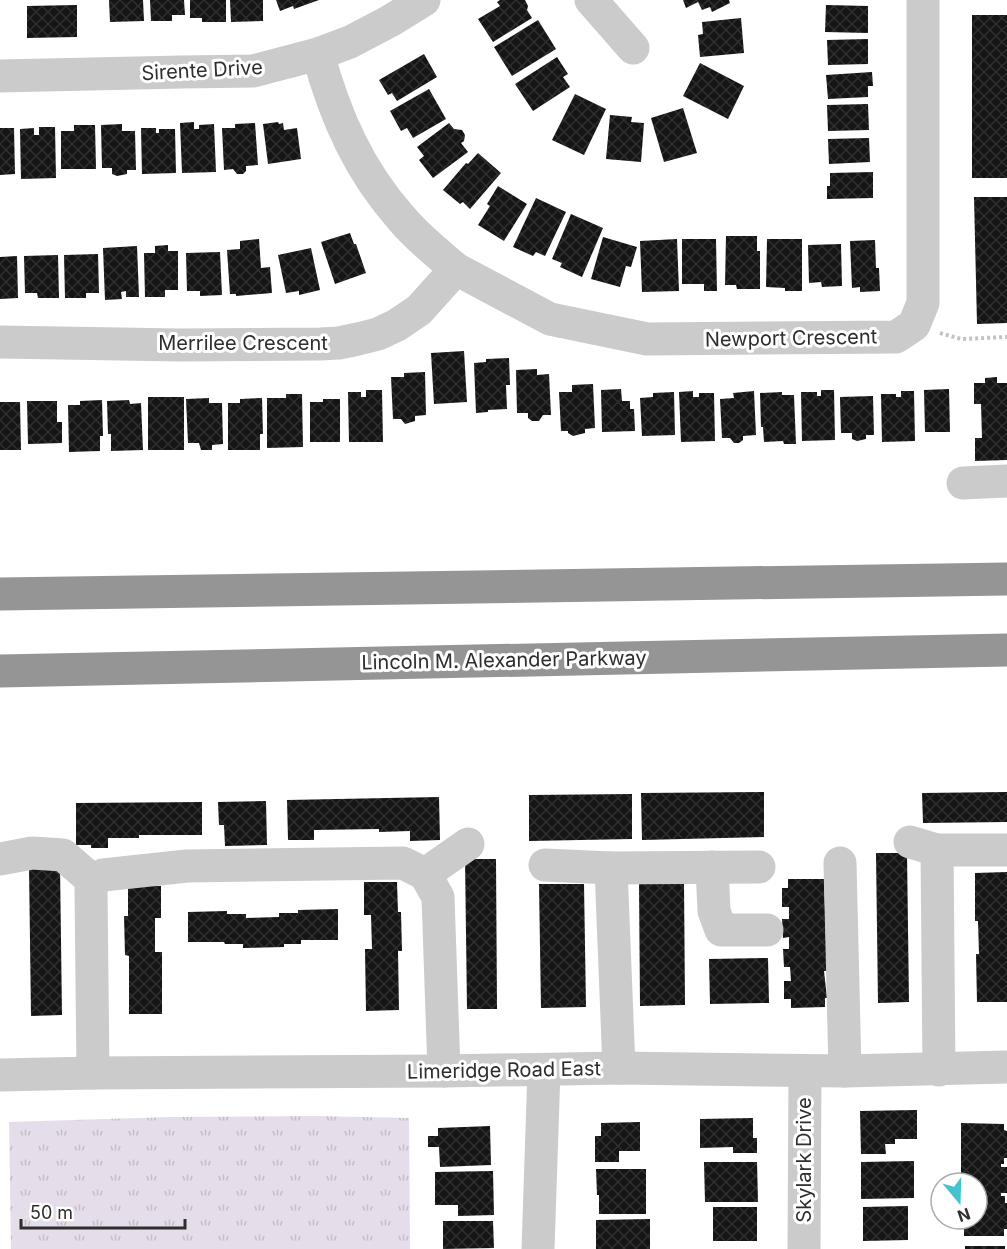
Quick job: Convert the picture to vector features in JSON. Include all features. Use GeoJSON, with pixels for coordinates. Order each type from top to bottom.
{"type":"FeatureCollection","features":[{"type":"Feature","properties":{"kind":"highway"},"geometry":{"type":"LineString","coordinates":[[0,594],[1007,579]]}},
{"type":"Feature","properties":{"kind":"highway","name":"Lincoln M. Alexander Parkway"},"geometry":{"type":"LineString","coordinates":[[0,671],[1007,650]]}},
{"type":"Feature","properties":{"kind":"street","name":"Sirente Drive"},"geometry":{"type":"LineString","coordinates":[[0,76],[253,71],[318,54],[350,42],[424,0]]}},
{"type":"Feature","properties":{"kind":"street"},"geometry":{"type":"LineString","coordinates":[[591,0],[633,48]]}},
{"type":"Feature","properties":{"kind":"street"},"geometry":{"type":"LineString","coordinates":[[914,325],[922,303],[923,0]]}},
{"type":"Feature","properties":{"kind":"street","name":"Newport Crescent"},"geometry":{"type":"LineString","coordinates":[[318,54],[337,114],[350,142],[365,170],[402,219],[423,241],[458,270],[550,319],[647,339],[896,337],[914,325]]}},
{"type":"Feature","properties":{"kind":"street","name":"Merrilee Crescent"},"geometry":{"type":"LineString","coordinates":[[0,342],[180,345],[339,343],[378,333],[397,325],[419,310],[458,270]]}},
{"type":"Feature","properties":{"kind":"street"},"geometry":{"type":"LineString","coordinates":[[963,483],[1007,481]]}},
{"type":"Feature","properties":{"kind":"street"},"geometry":{"type":"LineString","coordinates":[[425,874],[468,844]]}},
{"type":"Feature","properties":{"kind":"street"},"geometry":{"type":"LineString","coordinates":[[939,1070],[923,846],[1007,850]]}},
{"type":"Feature","properties":{"kind":"street"},"geometry":{"type":"LineString","coordinates":[[0,859],[32,853],[63,855],[93,881]]}},
{"type":"Feature","properties":{"kind":"street"},"geometry":{"type":"LineString","coordinates":[[93,1073],[91,890],[93,881],[103,874],[186,866],[403,863],[425,874],[438,897],[444,1071]]}},
{"type":"Feature","properties":{"kind":"street"},"geometry":{"type":"LineString","coordinates":[[840,863],[845,1071]]}},
{"type":"Feature","properties":{"kind":"street"},"geometry":{"type":"LineString","coordinates":[[545,865],[611,868],[759,867]]}},
{"type":"Feature","properties":{"kind":"street"},"geometry":{"type":"LineString","coordinates":[[712,867],[714,911],[721,930],[767,930]]}},
{"type":"Feature","properties":{"kind":"street"},"geometry":{"type":"LineString","coordinates":[[611,868],[619,1068]]}},
{"type":"Feature","properties":{"kind":"street","name":"Limeridge Road East"},"geometry":{"type":"LineString","coordinates":[[0,1075],[619,1068],[845,1071],[1007,1067]]}},
{"type":"Feature","properties":{"kind":"street"},"geometry":{"type":"LineString","coordinates":[[538,1249],[543,1070]]}},
{"type":"Feature","properties":{"kind":"street","name":"Skylark Drive"},"geometry":{"type":"LineString","coordinates":[[804,1249],[805,1071]]}},
{"type":"Feature","properties":{"kind":"path"},"geometry":{"type":"LineString","coordinates":[[914,325],[961,339],[1007,337]]}},
{"type":"Feature","properties":{"kind":"green space"},"geometry":{"type":"Polygon","coordinates":[[[171,1117],[409,1118],[410,1249],[11,1249],[9,1122],[171,1117]]]}},
{"type":"Feature","properties":{"kind":"building"},"geometry":{"type":"Polygon","coordinates":[[[109,0],[143,0],[144,21],[110,22],[109,0]]]}},
{"type":"Feature","properties":{"kind":"building"},"geometry":{"type":"Polygon","coordinates":[[[150,0],[184,0],[185,15],[172,15],[172,21],[151,21],[150,0]]]}},
{"type":"Feature","properties":{"kind":"building"},"geometry":{"type":"Polygon","coordinates":[[[190,0],[226,0],[226,22],[202,22],[202,18],[190,18],[190,0]]]}},
{"type":"Feature","properties":{"kind":"building"},"geometry":{"type":"Polygon","coordinates":[[[230,0],[263,0],[263,21],[231,22],[230,0]]]}},
{"type":"Feature","properties":{"kind":"building"},"geometry":{"type":"Polygon","coordinates":[[[276,0],[319,0],[294,9],[293,6],[280,11],[276,0]]]}},
{"type":"Feature","properties":{"kind":"building"},"geometry":{"type":"Polygon","coordinates":[[[525,0],[532,18],[493,42],[478,19],[500,6],[497,2],[525,0]]]}},
{"type":"Feature","properties":{"kind":"building"},"geometry":{"type":"Polygon","coordinates":[[[683,0],[729,0],[730,3],[712,12],[710,7],[702,10],[698,2],[686,8],[683,0]]]}},
{"type":"Feature","properties":{"kind":"building"},"geometry":{"type":"Polygon","coordinates":[[[77,5],[77,37],[27,38],[27,6],[77,5]]]}},
{"type":"Feature","properties":{"kind":"building"},"geometry":{"type":"Polygon","coordinates":[[[826,5],[868,6],[868,33],[825,32],[826,5]]]}},
{"type":"Feature","properties":{"kind":"building"},"geometry":{"type":"Polygon","coordinates":[[[972,15],[1007,15],[1007,178],[972,178],[972,15]]]}},
{"type":"Feature","properties":{"kind":"building"},"geometry":{"type":"Polygon","coordinates":[[[741,18],[744,53],[700,57],[698,35],[703,34],[702,22],[741,18]]]}},
{"type":"Feature","properties":{"kind":"building"},"geometry":{"type":"Polygon","coordinates":[[[538,20],[556,49],[512,76],[494,47],[538,20]]]}},
{"type":"Feature","properties":{"kind":"building"},"geometry":{"type":"Polygon","coordinates":[[[868,39],[868,64],[828,65],[827,40],[868,39]]]}},
{"type":"Feature","properties":{"kind":"building"},"geometry":{"type":"Polygon","coordinates":[[[424,54],[437,77],[397,101],[392,93],[388,95],[379,80],[424,54]]]}},
{"type":"Feature","properties":{"kind":"building"},"geometry":{"type":"Polygon","coordinates":[[[557,57],[568,74],[563,77],[570,87],[533,111],[515,84],[557,57]]]}},
{"type":"Feature","properties":{"kind":"building"},"geometry":{"type":"Polygon","coordinates":[[[700,63],[744,86],[728,119],[683,96],[700,63]]]}},
{"type":"Feature","properties":{"kind":"building"},"geometry":{"type":"Polygon","coordinates":[[[872,72],[873,86],[868,86],[868,97],[828,99],[826,75],[872,72]]]}},
{"type":"Feature","properties":{"kind":"building"},"geometry":{"type":"Polygon","coordinates":[[[429,89],[446,119],[413,138],[407,128],[401,131],[390,111],[429,89]]]}},
{"type":"Feature","properties":{"kind":"building"},"geometry":{"type":"Polygon","coordinates":[[[575,94],[606,109],[584,155],[552,140],[575,94]]]}},
{"type":"Feature","properties":{"kind":"building"},"geometry":{"type":"Polygon","coordinates":[[[868,104],[869,130],[828,131],[827,105],[868,104]]]}},
{"type":"Feature","properties":{"kind":"building"},"geometry":{"type":"Polygon","coordinates":[[[683,108],[697,153],[664,162],[651,118],[683,108]]]}},
{"type":"Feature","properties":{"kind":"building"},"geometry":{"type":"Polygon","coordinates":[[[610,115],[632,117],[631,122],[644,123],[641,162],[606,159],[610,115]]]}},
{"type":"Feature","properties":{"kind":"building"},"geometry":{"type":"Polygon","coordinates":[[[194,122],[194,129],[199,129],[199,125],[214,124],[216,172],[182,173],[180,123],[194,122]]]}},
{"type":"Feature","properties":{"kind":"building"},"geometry":{"type":"Polygon","coordinates":[[[255,123],[258,165],[246,166],[243,174],[237,174],[233,169],[224,170],[222,128],[235,128],[235,124],[255,123]]]}},
{"type":"Feature","properties":{"kind":"building"},"geometry":{"type":"Polygon","coordinates":[[[283,123],[284,130],[297,128],[301,159],[268,164],[263,124],[283,123]]]}},
{"type":"Feature","properties":{"kind":"building"},"geometry":{"type":"Polygon","coordinates":[[[449,123],[454,129],[462,130],[465,135],[461,143],[468,152],[433,178],[419,160],[424,156],[417,147],[449,123]]]}},
{"type":"Feature","properties":{"kind":"building"},"geometry":{"type":"Polygon","coordinates":[[[122,124],[122,131],[135,131],[136,170],[127,170],[127,174],[117,176],[112,174],[112,168],[102,168],[101,125],[122,124]]]}},
{"type":"Feature","properties":{"kind":"building"},"geometry":{"type":"Polygon","coordinates":[[[74,125],[95,125],[96,169],[61,169],[61,131],[74,131],[74,125]]]}},
{"type":"Feature","properties":{"kind":"building"},"geometry":{"type":"Polygon","coordinates":[[[39,127],[55,127],[56,178],[21,179],[20,129],[34,128],[34,135],[39,135],[39,127]]]}},
{"type":"Feature","properties":{"kind":"building"},"geometry":{"type":"Polygon","coordinates":[[[0,128],[14,128],[15,174],[0,175],[0,128]]]}},
{"type":"Feature","properties":{"kind":"building"},"geometry":{"type":"Polygon","coordinates":[[[141,128],[156,128],[156,133],[159,133],[159,129],[175,129],[176,173],[142,174],[141,128]]]}},
{"type":"Feature","properties":{"kind":"building"},"geometry":{"type":"Polygon","coordinates":[[[869,138],[870,162],[829,164],[828,139],[869,138]]]}},
{"type":"Feature","properties":{"kind":"building"},"geometry":{"type":"Polygon","coordinates":[[[478,153],[501,173],[470,209],[443,190],[466,163],[468,164],[478,153]]]}},
{"type":"Feature","properties":{"kind":"building"},"geometry":{"type":"Polygon","coordinates":[[[873,172],[873,198],[827,199],[830,173],[873,172]]]}},
{"type":"Feature","properties":{"kind":"building"},"geometry":{"type":"Polygon","coordinates":[[[498,186],[527,204],[504,241],[478,225],[490,206],[487,204],[498,186]]]}},
{"type":"Feature","properties":{"kind":"building"},"geometry":{"type":"Polygon","coordinates":[[[974,197],[1007,197],[1007,323],[977,324],[974,197]]]}},
{"type":"Feature","properties":{"kind":"building"},"geometry":{"type":"Polygon","coordinates":[[[536,198],[566,212],[545,256],[536,252],[533,256],[513,247],[536,198]]]}},
{"type":"Feature","properties":{"kind":"building"},"geometry":{"type":"Polygon","coordinates":[[[571,214],[603,228],[582,277],[560,267],[562,263],[552,259],[571,214]]]}},
{"type":"Feature","properties":{"kind":"building"},"geometry":{"type":"Polygon","coordinates":[[[350,233],[366,273],[335,284],[321,242],[350,233]]]}},
{"type":"Feature","properties":{"kind":"building"},"geometry":{"type":"Polygon","coordinates":[[[726,236],[757,236],[757,251],[760,251],[760,289],[737,289],[736,285],[725,285],[726,236]]]}},
{"type":"Feature","properties":{"kind":"building"},"geometry":{"type":"Polygon","coordinates":[[[603,237],[637,247],[631,267],[626,266],[620,287],[591,279],[603,237]]]}},
{"type":"Feature","properties":{"kind":"building"},"geometry":{"type":"Polygon","coordinates":[[[259,239],[261,268],[270,267],[272,293],[236,296],[236,294],[230,294],[227,250],[240,249],[240,241],[259,239]]]}},
{"type":"Feature","properties":{"kind":"building"},"geometry":{"type":"Polygon","coordinates":[[[677,239],[679,291],[642,292],[640,241],[677,239]]]}},
{"type":"Feature","properties":{"kind":"building"},"geometry":{"type":"Polygon","coordinates":[[[682,239],[716,239],[717,291],[704,291],[704,284],[682,284],[682,239]]]}},
{"type":"Feature","properties":{"kind":"building"},"geometry":{"type":"Polygon","coordinates":[[[767,239],[802,239],[802,291],[785,291],[785,288],[766,287],[767,239]]]}},
{"type":"Feature","properties":{"kind":"building"},"geometry":{"type":"Polygon","coordinates":[[[875,240],[880,291],[860,292],[860,287],[852,288],[850,241],[875,240]]]}},
{"type":"Feature","properties":{"kind":"building"},"geometry":{"type":"Polygon","coordinates":[[[841,244],[842,286],[822,287],[821,282],[809,283],[808,245],[841,244]]]}},
{"type":"Feature","properties":{"kind":"building"},"geometry":{"type":"Polygon","coordinates":[[[168,245],[168,251],[178,251],[178,290],[165,290],[165,297],[145,297],[144,253],[155,253],[155,246],[168,245]]]}},
{"type":"Feature","properties":{"kind":"building"},"geometry":{"type":"Polygon","coordinates":[[[137,246],[139,297],[126,297],[126,291],[121,292],[122,299],[105,300],[103,248],[137,246]]]}},
{"type":"Feature","properties":{"kind":"building"},"geometry":{"type":"Polygon","coordinates":[[[311,248],[320,290],[299,295],[299,291],[286,293],[278,255],[311,248]]]}},
{"type":"Feature","properties":{"kind":"building"},"geometry":{"type":"Polygon","coordinates":[[[220,252],[222,295],[200,296],[200,291],[187,291],[186,253],[220,252]]]}},
{"type":"Feature","properties":{"kind":"building"},"geometry":{"type":"Polygon","coordinates":[[[98,254],[99,293],[86,293],[86,298],[65,298],[64,255],[98,254]]]}},
{"type":"Feature","properties":{"kind":"building"},"geometry":{"type":"Polygon","coordinates":[[[58,255],[59,298],[38,298],[37,293],[25,293],[24,256],[58,255]]]}},
{"type":"Feature","properties":{"kind":"building"},"geometry":{"type":"Polygon","coordinates":[[[17,256],[18,298],[0,299],[0,257],[17,256]]]}},
{"type":"Feature","properties":{"kind":"building"},"geometry":{"type":"Polygon","coordinates":[[[464,351],[467,402],[434,404],[431,353],[464,351]]]}},
{"type":"Feature","properties":{"kind":"building"},"geometry":{"type":"Polygon","coordinates":[[[509,358],[510,385],[506,385],[507,409],[476,413],[474,363],[486,362],[486,359],[509,358]]]}},
{"type":"Feature","properties":{"kind":"building"},"geometry":{"type":"Polygon","coordinates":[[[537,369],[537,375],[549,374],[551,415],[543,415],[539,421],[532,421],[528,418],[528,413],[517,413],[516,370],[537,369]]]}},
{"type":"Feature","properties":{"kind":"building"},"geometry":{"type":"Polygon","coordinates":[[[425,372],[426,415],[415,416],[415,421],[405,424],[401,419],[393,419],[391,377],[404,377],[404,373],[425,372]]]}},
{"type":"Feature","properties":{"kind":"building"},"geometry":{"type":"Polygon","coordinates":[[[997,377],[997,383],[1007,383],[1007,460],[975,461],[975,438],[982,438],[981,404],[974,404],[974,383],[985,383],[985,378],[997,377]]]}},
{"type":"Feature","properties":{"kind":"building"},"geometry":{"type":"Polygon","coordinates":[[[593,384],[595,428],[585,429],[585,433],[573,436],[568,431],[561,431],[559,392],[572,392],[572,385],[593,384]]]}},
{"type":"Feature","properties":{"kind":"building"},"geometry":{"type":"Polygon","coordinates":[[[621,389],[622,401],[630,401],[630,409],[634,409],[635,431],[602,432],[601,390],[621,389]]]}},
{"type":"Feature","properties":{"kind":"building"},"geometry":{"type":"Polygon","coordinates":[[[949,389],[950,432],[925,432],[924,390],[949,389]]]}},
{"type":"Feature","properties":{"kind":"building"},"geometry":{"type":"Polygon","coordinates":[[[366,390],[382,390],[383,442],[349,442],[348,392],[361,392],[361,397],[366,397],[366,390]]]}},
{"type":"Feature","properties":{"kind":"building"},"geometry":{"type":"Polygon","coordinates":[[[821,390],[834,390],[835,440],[802,441],[801,392],[817,392],[817,396],[821,396],[821,390]]]}},
{"type":"Feature","properties":{"kind":"building"},"geometry":{"type":"Polygon","coordinates":[[[693,391],[693,397],[699,397],[699,393],[714,393],[715,441],[681,442],[679,392],[693,391]]]}},
{"type":"Feature","properties":{"kind":"building"},"geometry":{"type":"Polygon","coordinates":[[[754,391],[756,435],[743,436],[743,440],[739,443],[734,443],[730,438],[722,438],[720,399],[734,398],[733,393],[754,391]]]}},
{"type":"Feature","properties":{"kind":"building"},"geometry":{"type":"Polygon","coordinates":[[[901,391],[914,391],[915,441],[882,442],[881,394],[896,394],[896,397],[901,397],[901,391]]]}},
{"type":"Feature","properties":{"kind":"building"},"geometry":{"type":"Polygon","coordinates":[[[674,392],[675,435],[642,436],[640,398],[653,397],[653,393],[674,392]]]}},
{"type":"Feature","properties":{"kind":"building"},"geometry":{"type":"Polygon","coordinates":[[[782,392],[782,395],[794,395],[796,444],[784,444],[783,441],[764,442],[760,393],[782,392]]]}},
{"type":"Feature","properties":{"kind":"building"},"geometry":{"type":"Polygon","coordinates":[[[286,394],[302,394],[303,447],[267,448],[267,398],[286,398],[286,394]]]}},
{"type":"Feature","properties":{"kind":"building"},"geometry":{"type":"Polygon","coordinates":[[[873,396],[874,435],[866,435],[866,439],[857,441],[852,439],[852,433],[841,433],[840,397],[873,396]]]}},
{"type":"Feature","properties":{"kind":"building"},"geometry":{"type":"Polygon","coordinates":[[[148,397],[184,397],[184,450],[148,450],[148,397]]]}},
{"type":"Feature","properties":{"kind":"building"},"geometry":{"type":"Polygon","coordinates":[[[209,398],[209,403],[222,403],[223,444],[212,445],[212,450],[201,450],[199,443],[188,443],[186,399],[209,398]]]}},
{"type":"Feature","properties":{"kind":"building"},"geometry":{"type":"Polygon","coordinates":[[[262,398],[263,434],[260,434],[260,450],[228,450],[228,403],[240,403],[240,399],[262,398]]]}},
{"type":"Feature","properties":{"kind":"building"},"geometry":{"type":"Polygon","coordinates":[[[323,399],[340,399],[340,442],[310,442],[310,402],[323,402],[323,399]]]}},
{"type":"Feature","properties":{"kind":"building"},"geometry":{"type":"Polygon","coordinates":[[[102,400],[103,436],[100,436],[100,451],[69,452],[68,405],[80,405],[80,401],[102,400]]]}},
{"type":"Feature","properties":{"kind":"building"},"geometry":{"type":"Polygon","coordinates":[[[129,400],[130,404],[141,403],[143,450],[111,451],[107,401],[129,400]]]}},
{"type":"Feature","properties":{"kind":"building"},"geometry":{"type":"Polygon","coordinates":[[[27,401],[57,401],[57,422],[62,422],[62,443],[28,444],[27,401]]]}},
{"type":"Feature","properties":{"kind":"building"},"geometry":{"type":"Polygon","coordinates":[[[0,402],[20,402],[21,450],[0,450],[0,402]]]}},
{"type":"Feature","properties":{"kind":"building"},"geometry":{"type":"Polygon","coordinates":[[[764,792],[764,837],[642,840],[641,793],[764,792]]]}},
{"type":"Feature","properties":{"kind":"building"},"geometry":{"type":"Polygon","coordinates":[[[1007,792],[1007,822],[923,823],[922,793],[1007,792]]]}},
{"type":"Feature","properties":{"kind":"building"},"geometry":{"type":"Polygon","coordinates":[[[632,794],[632,839],[529,841],[529,795],[632,794]]]}},
{"type":"Feature","properties":{"kind":"building"},"geometry":{"type":"Polygon","coordinates":[[[439,797],[440,840],[410,841],[410,831],[379,832],[379,829],[314,830],[314,840],[288,840],[287,800],[439,797]]]}},
{"type":"Feature","properties":{"kind":"building"},"geometry":{"type":"Polygon","coordinates":[[[266,801],[267,845],[225,846],[224,825],[219,825],[218,802],[266,801]]]}},
{"type":"Feature","properties":{"kind":"building"},"geometry":{"type":"Polygon","coordinates":[[[202,802],[202,835],[139,835],[139,838],[108,838],[108,848],[76,845],[76,803],[202,802]]]}},
{"type":"Feature","properties":{"kind":"building"},"geometry":{"type":"Polygon","coordinates":[[[876,853],[907,853],[909,1002],[878,1003],[876,853]]]}},
{"type":"Feature","properties":{"kind":"building"},"geometry":{"type":"Polygon","coordinates":[[[465,859],[496,859],[497,1009],[467,1009],[465,859]]]}},
{"type":"Feature","properties":{"kind":"building"},"geometry":{"type":"Polygon","coordinates":[[[29,866],[60,866],[62,1015],[31,1016],[29,866]]]}},
{"type":"Feature","properties":{"kind":"building"},"geometry":{"type":"Polygon","coordinates":[[[1007,872],[1007,1002],[977,1002],[976,954],[979,954],[978,921],[975,921],[975,873],[1007,872]]]}},
{"type":"Feature","properties":{"kind":"building"},"geometry":{"type":"Polygon","coordinates":[[[788,879],[824,879],[827,971],[824,971],[827,998],[825,998],[825,1007],[791,1008],[791,999],[784,999],[784,981],[791,981],[790,967],[784,967],[783,949],[789,949],[789,937],[783,938],[782,919],[789,919],[789,907],[782,907],[782,888],[788,888],[788,879]]]}},
{"type":"Feature","properties":{"kind":"building"},"geometry":{"type":"Polygon","coordinates":[[[364,882],[397,882],[398,912],[401,912],[402,951],[398,951],[399,1010],[366,1011],[365,949],[372,949],[371,915],[364,915],[364,882]]]}},
{"type":"Feature","properties":{"kind":"building"},"geometry":{"type":"Polygon","coordinates":[[[639,883],[684,883],[685,1005],[640,1006],[639,883]]]}},
{"type":"Feature","properties":{"kind":"building"},"geometry":{"type":"Polygon","coordinates":[[[539,884],[584,884],[586,1007],[541,1008],[539,884]]]}},
{"type":"Feature","properties":{"kind":"building"},"geometry":{"type":"Polygon","coordinates":[[[128,886],[161,886],[161,918],[155,918],[155,952],[162,952],[162,1014],[129,1014],[129,956],[125,955],[124,916],[128,916],[128,886]]]}},
{"type":"Feature","properties":{"kind":"building"},"geometry":{"type":"Polygon","coordinates":[[[338,909],[338,940],[301,940],[301,944],[284,944],[284,947],[243,948],[243,944],[188,942],[188,912],[227,911],[227,914],[246,914],[246,918],[279,917],[279,913],[298,913],[298,910],[338,909]]]}},
{"type":"Feature","properties":{"kind":"building"},"geometry":{"type":"Polygon","coordinates":[[[768,958],[769,1003],[710,1004],[709,959],[768,958]]]}},
{"type":"Feature","properties":{"kind":"building"},"geometry":{"type":"Polygon","coordinates":[[[917,1110],[917,1139],[895,1139],[895,1144],[885,1144],[886,1154],[861,1154],[860,1111],[917,1110]]]}},
{"type":"Feature","properties":{"kind":"building"},"geometry":{"type":"Polygon","coordinates":[[[753,1118],[753,1138],[757,1138],[757,1153],[733,1153],[733,1147],[700,1148],[700,1119],[753,1118]]]}},
{"type":"Feature","properties":{"kind":"building"},"geometry":{"type":"Polygon","coordinates":[[[640,1122],[640,1151],[619,1151],[619,1162],[595,1162],[595,1136],[601,1136],[601,1123],[640,1122]]]}},
{"type":"Feature","properties":{"kind":"building"},"geometry":{"type":"Polygon","coordinates":[[[961,1123],[1004,1124],[1004,1130],[1007,1131],[1007,1158],[1004,1158],[1004,1164],[1001,1164],[1001,1167],[1007,1167],[1007,1193],[1001,1193],[1001,1196],[1005,1196],[1005,1203],[1007,1203],[1007,1229],[1004,1229],[1004,1236],[964,1236],[964,1231],[989,1231],[989,1171],[961,1171],[961,1123]]]}},
{"type":"Feature","properties":{"kind":"building"},"geometry":{"type":"Polygon","coordinates":[[[490,1126],[491,1165],[440,1167],[439,1147],[428,1147],[428,1136],[438,1136],[438,1128],[490,1126]]]}},
{"type":"Feature","properties":{"kind":"building"},"geometry":{"type":"Polygon","coordinates":[[[914,1161],[914,1198],[861,1199],[861,1162],[914,1161]]]}},
{"type":"Feature","properties":{"kind":"building"},"geometry":{"type":"Polygon","coordinates":[[[704,1162],[757,1162],[758,1202],[705,1202],[704,1162]]]}},
{"type":"Feature","properties":{"kind":"building"},"geometry":{"type":"Polygon","coordinates":[[[596,1169],[646,1169],[646,1214],[599,1214],[596,1169]]]}},
{"type":"Feature","properties":{"kind":"building"},"geometry":{"type":"Polygon","coordinates":[[[493,1171],[494,1215],[458,1216],[458,1205],[435,1205],[435,1172],[493,1171]]]}},
{"type":"Feature","properties":{"kind":"building"},"geometry":{"type":"Polygon","coordinates":[[[908,1206],[908,1240],[863,1241],[863,1207],[908,1206]]]}},
{"type":"Feature","properties":{"kind":"building"},"geometry":{"type":"Polygon","coordinates":[[[713,1207],[757,1207],[757,1241],[713,1241],[713,1207]]]}},
{"type":"Feature","properties":{"kind":"building"},"geometry":{"type":"Polygon","coordinates":[[[650,1219],[650,1249],[596,1249],[596,1220],[650,1219]]]}},
{"type":"Feature","properties":{"kind":"building"},"geometry":{"type":"Polygon","coordinates":[[[443,1221],[493,1221],[494,1248],[443,1249],[443,1221]]]}},
{"type":"Feature","properties":{"kind":"building"},"geometry":{"type":"Polygon","coordinates":[[[965,1246],[1005,1246],[1005,1249],[965,1249],[965,1246]]]}}]}
